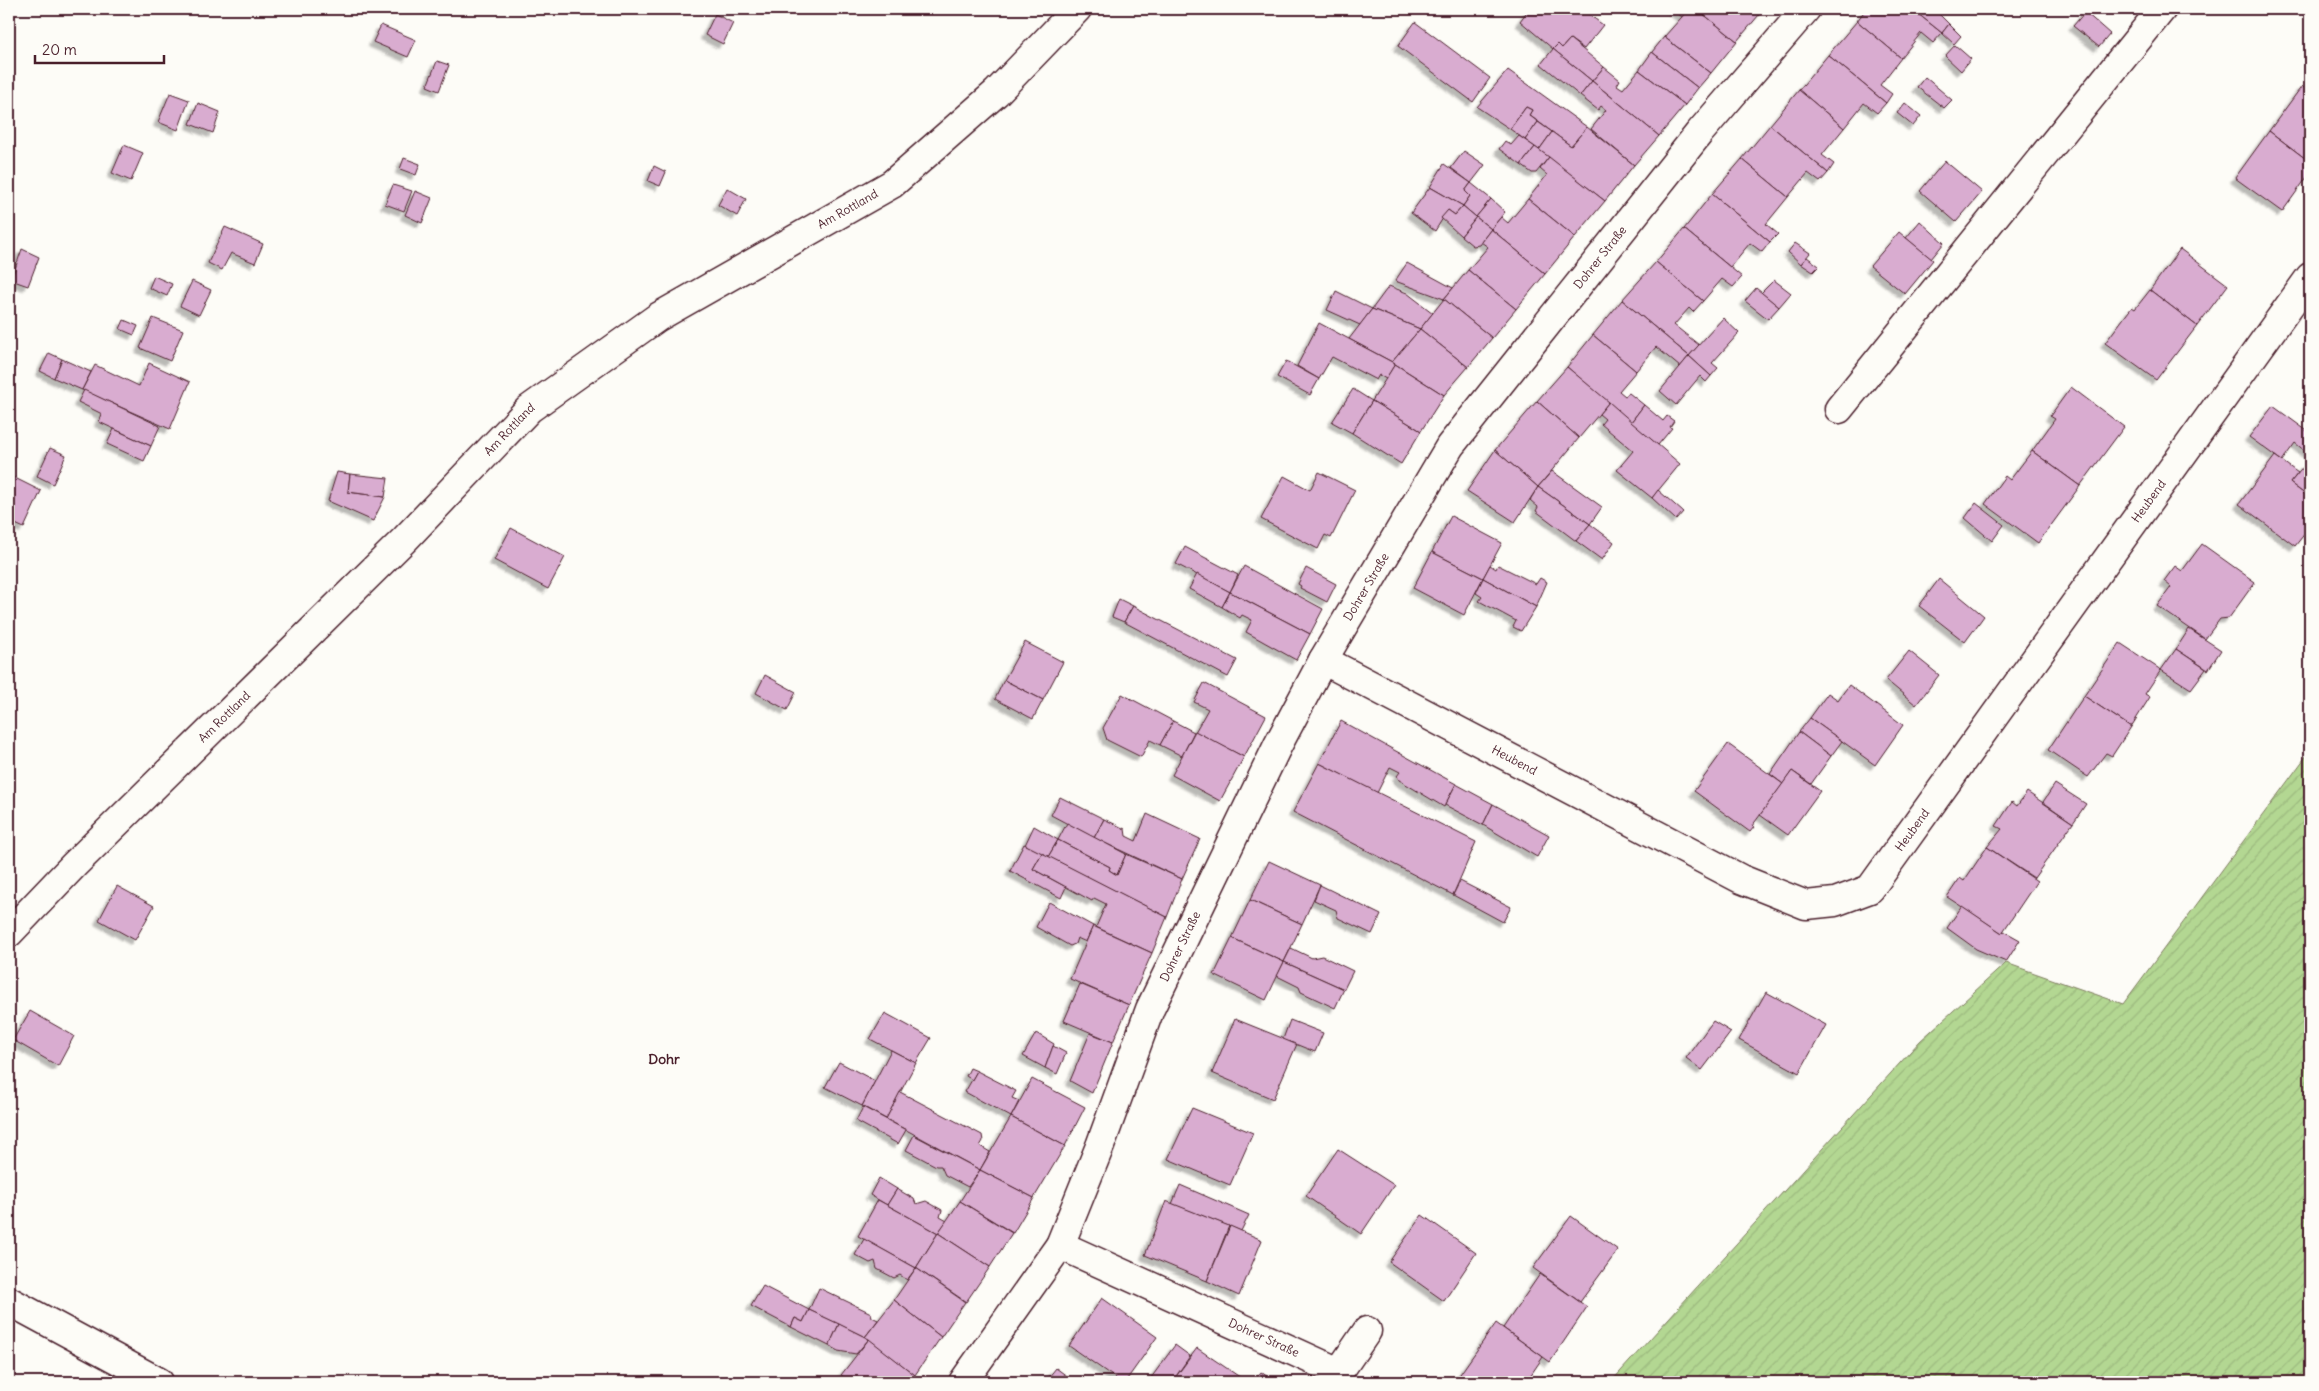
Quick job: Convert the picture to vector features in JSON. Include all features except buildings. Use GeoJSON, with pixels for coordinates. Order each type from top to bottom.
{"type":"FeatureCollection","features":[{"type":"Feature","properties":{"kind":"street","name":"Am Rottland"},"geometry":{"type":"LineString","coordinates":[[9,934],[74,864],[405,539],[529,409],[658,317],[892,184],[996,93],[1077,9]]}},
{"type":"Feature","properties":{"kind":"street","name":"Dohrer Straße"},"geometry":{"type":"LineString","coordinates":[[963,1382],[1060,1245],[1100,1146],[1150,1009],[1278,745],[1323,660],[1450,446],[1700,132],[1806,9]]}},
{"type":"Feature","properties":{"kind":"street"},"geometry":{"type":"LineString","coordinates":[[1839,409],[2162,9]]}},
{"type":"Feature","properties":{"kind":"street","name":"Heubend"},"geometry":{"type":"LineString","coordinates":[[1323,660],[1742,878],[1806,905],[1835,902],[1870,889],[2310,277]]}},
{"type":"Feature","properties":{"kind":"street","name":"Dohrer Straße"},"geometry":{"type":"LineString","coordinates":[[1060,1245],[1339,1372],[1367,1331]]}},
{"type":"Feature","properties":{"kind":"street"},"geometry":{"type":"LineString","coordinates":[[9,1301],[159,1382]]}},
{"type":"Feature","properties":{"kind":"green space"},"geometry":{"type":"Polygon","coordinates":[[[2310,751],[2310,1382],[1611,1382],[1920,1041],[2006,963],[2123,1004],[2310,751]]]}},
{"type":"Feature","properties":{"kind":"district","name":"Dohr"},"geometry":{"type":"Point","coordinates":[664,1059]}}]}
